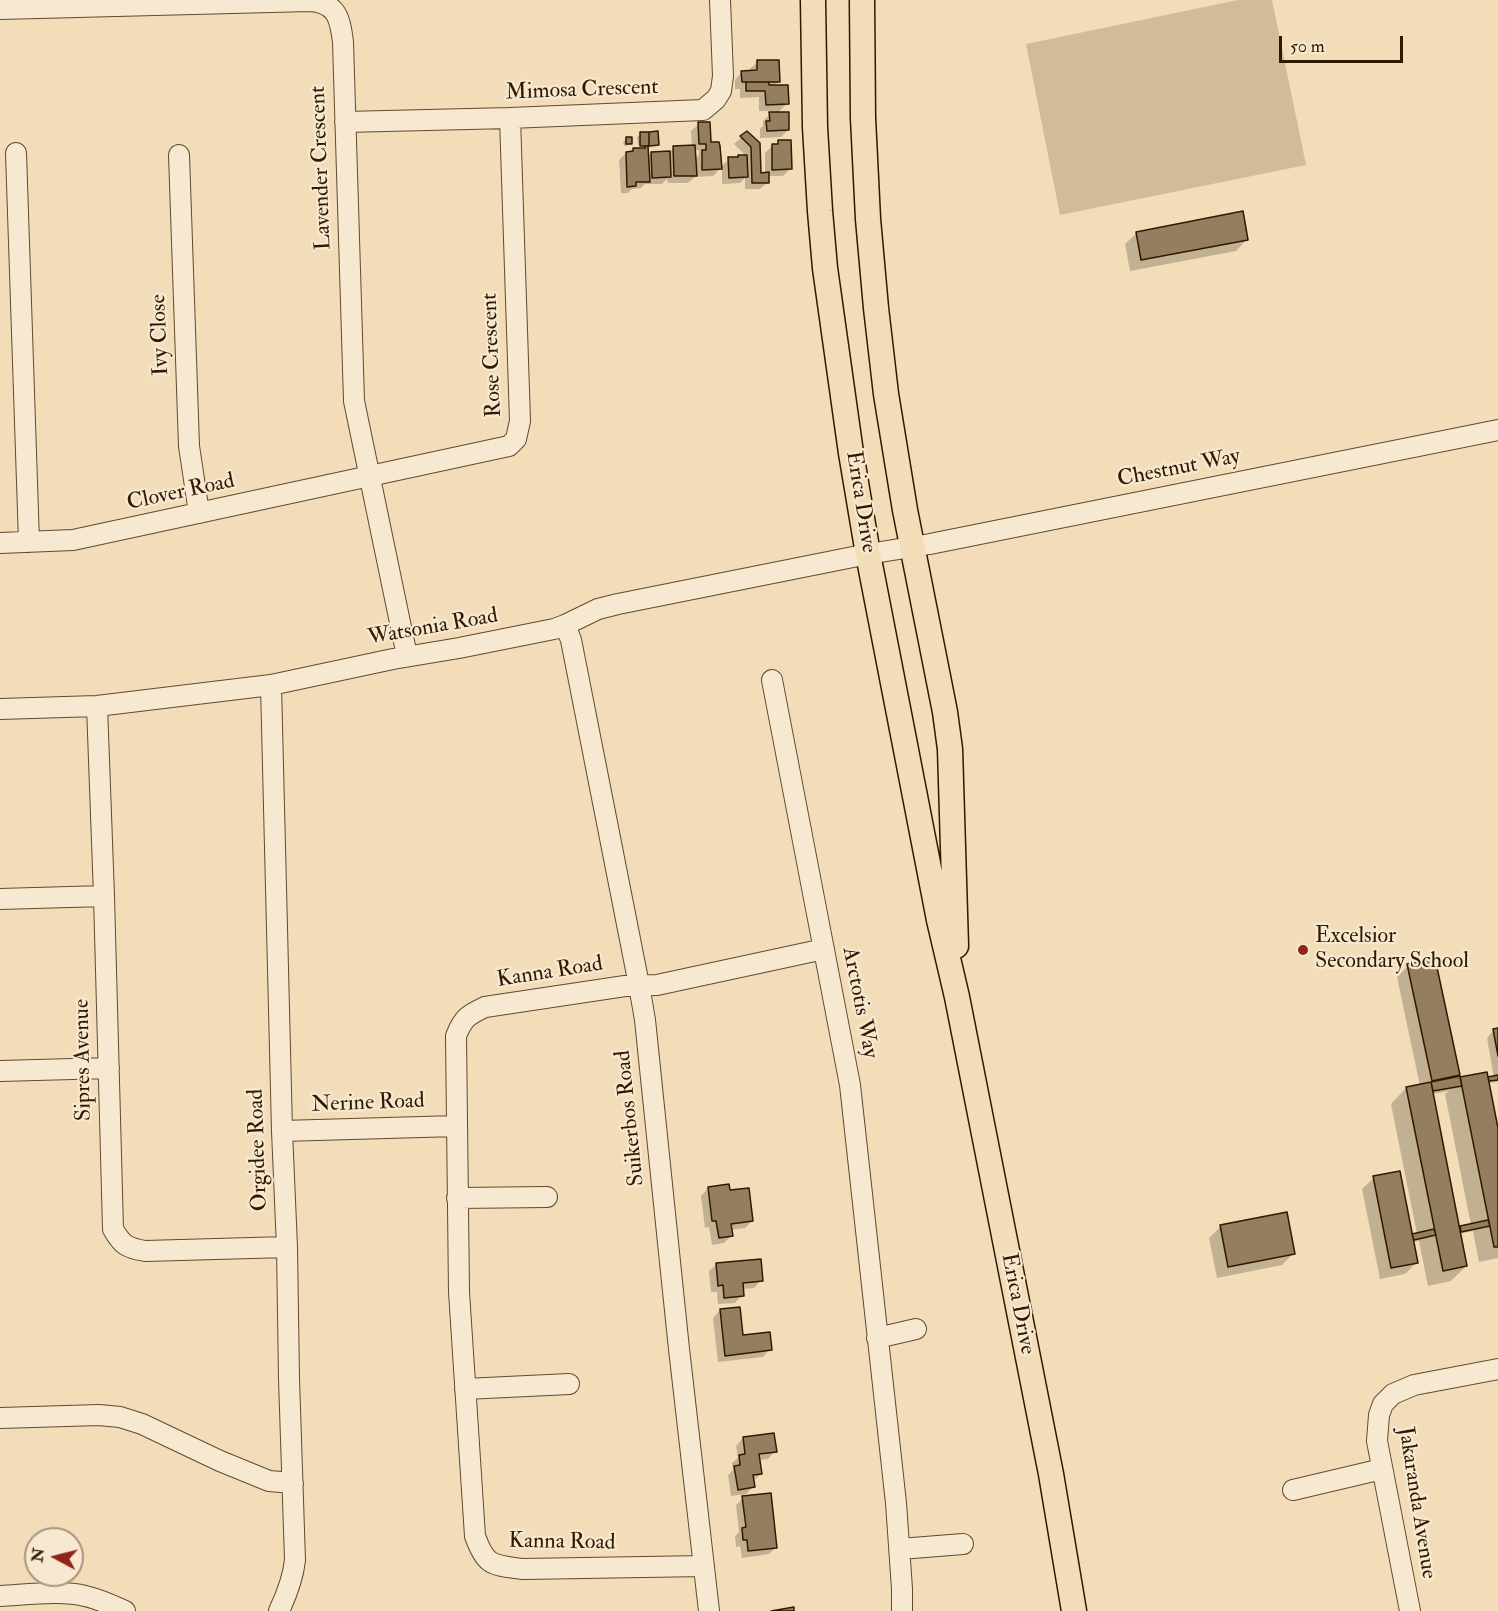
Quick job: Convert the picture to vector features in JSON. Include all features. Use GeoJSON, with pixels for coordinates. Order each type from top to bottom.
{"type":"FeatureCollection","features":[{"type":"Feature","properties":{"kind":"main road","name":"Erica Drive"},"geometry":{"type":"LineString","coordinates":[[813,0],[820,211],[825,268],[851,453],[868,554],[939,920],[957,997],[1051,1474],[1074,1611]]}},
{"type":"Feature","properties":{"kind":"main road","name":"Erica Drive"},"geometry":{"type":"LineString","coordinates":[[862,0],[863,118],[868,219],[886,394],[950,749],[957,997]]}},
{"type":"Feature","properties":{"kind":"street","name":"Mimosa Crescent"},"geometry":{"type":"LineString","coordinates":[[345,122],[703,110],[716,99],[721,91],[723,75],[720,0]]}},
{"type":"Feature","properties":{"kind":"street","name":"Lavender Crescent"},"geometry":{"type":"LineString","coordinates":[[0,9],[56,3],[320,2],[336,13],[343,42],[354,401],[407,657]]}},
{"type":"Feature","properties":{"kind":"street","name":"Rose Crescent"},"geometry":{"type":"LineString","coordinates":[[370,477],[502,448],[509,446],[516,439],[520,421],[510,118]]}},
{"type":"Feature","properties":{"kind":"street"},"geometry":{"type":"LineString","coordinates":[[16,153],[29,542]]}},
{"type":"Feature","properties":{"kind":"street","name":"Ivy Close"},"geometry":{"type":"LineString","coordinates":[[179,155],[189,446],[199,513]]}},
{"type":"Feature","properties":{"kind":"street","name":"Chestnut Way"},"geometry":{"type":"LineString","coordinates":[[868,554],[1498,430]]}},
{"type":"Feature","properties":{"kind":"street","name":"Clover Road"},"geometry":{"type":"LineString","coordinates":[[0,543],[73,540],[370,477]]}},
{"type":"Feature","properties":{"kind":"street","name":"Watsonia Road"},"geometry":{"type":"LineString","coordinates":[[0,709],[97,706],[271,685],[554,629],[598,609],[868,554]]}},
{"type":"Feature","properties":{"kind":"street","name":"Suikerbos Road"},"geometry":{"type":"LineString","coordinates":[[566,625],[571,640],[645,1020],[709,1611]]}},
{"type":"Feature","properties":{"kind":"street","name":"Arctotis Way"},"geometry":{"type":"LineString","coordinates":[[772,680],[850,1085],[896,1503],[902,1611]]}},
{"type":"Feature","properties":{"kind":"street","name":"Orgidee Road"},"geometry":{"type":"LineString","coordinates":[[271,685],[289,1379],[296,1560],[289,1590],[279,1611]]}},
{"type":"Feature","properties":{"kind":"street","name":"Sipres Avenue"},"geometry":{"type":"LineString","coordinates":[[97,706],[113,1229],[123,1244],[146,1251],[287,1247]]}},
{"type":"Feature","properties":{"kind":"street"},"geometry":{"type":"LineString","coordinates":[[0,899],[104,896]]}},
{"type":"Feature","properties":{"kind":"street","name":"Kanna Road"},"geometry":{"type":"LineString","coordinates":[[704,1566],[523,1569],[495,1565],[484,1558],[480,1550],[475,1536],[459,1292],[456,1036],[468,1015],[485,1007],[625,986],[657,985],[824,949]]}},
{"type":"Feature","properties":{"kind":"street"},"geometry":{"type":"LineString","coordinates":[[0,1071],[109,1068]]}},
{"type":"Feature","properties":{"kind":"street","name":"Nerine Road"},"geometry":{"type":"LineString","coordinates":[[282,1131],[456,1126]]}},
{"type":"Feature","properties":{"kind":"street"},"geometry":{"type":"LineString","coordinates":[[457,1198],[547,1197]]}},
{"type":"Feature","properties":{"kind":"street"},"geometry":{"type":"LineString","coordinates":[[878,1338],[916,1329]]}},
{"type":"Feature","properties":{"kind":"street","name":"Jakaranda Avenue"},"geometry":{"type":"LineString","coordinates":[[1410,1611],[1377,1441],[1379,1415],[1383,1404],[1393,1394],[1414,1385],[1498,1369]]}},
{"type":"Feature","properties":{"kind":"street"},"geometry":{"type":"LineString","coordinates":[[465,1389],[569,1384]]}},
{"type":"Feature","properties":{"kind":"street"},"geometry":{"type":"LineString","coordinates":[[0,1418],[120,1416],[269,1481],[293,1483]]}},
{"type":"Feature","properties":{"kind":"street"},"geometry":{"type":"LineString","coordinates":[[1293,1490],[1383,1469]]}},
{"type":"Feature","properties":{"kind":"street"},"geometry":{"type":"LineString","coordinates":[[900,1549],[963,1544]]}},
{"type":"Feature","properties":{"kind":"street"},"geometry":{"type":"LineString","coordinates":[[0,1596],[46,1593],[83,1595],[125,1611]]}},
{"type":"Feature","properties":{"kind":"shaded area"},"geometry":{"type":"Polygon","coordinates":[[[1238,0],[1272,0],[1306,165],[1060,215],[1026,44],[1238,0]]]}},
{"type":"Feature","properties":{"kind":"building"},"geometry":{"type":"Polygon","coordinates":[[[757,60],[779,60],[780,82],[742,82],[741,71],[757,70],[757,60]]]}},
{"type":"Feature","properties":{"kind":"building"},"geometry":{"type":"Polygon","coordinates":[[[746,82],[788,85],[789,104],[766,105],[765,91],[746,91],[746,82]]]}},
{"type":"Feature","properties":{"kind":"building"},"geometry":{"type":"Polygon","coordinates":[[[769,112],[789,112],[789,130],[767,131],[766,121],[770,121],[769,112]]]}},
{"type":"Feature","properties":{"kind":"building"},"geometry":{"type":"Polygon","coordinates":[[[698,122],[710,122],[711,142],[719,142],[722,169],[702,170],[702,150],[706,150],[706,144],[699,144],[698,122]]]}},
{"type":"Feature","properties":{"kind":"building"},"geometry":{"type":"Polygon","coordinates":[[[658,131],[659,145],[649,146],[649,132],[658,131]]]}},
{"type":"Feature","properties":{"kind":"building"},"geometry":{"type":"Polygon","coordinates":[[[747,131],[760,143],[761,173],[769,172],[769,183],[752,183],[751,147],[740,136],[747,131]]]}},
{"type":"Feature","properties":{"kind":"building"},"geometry":{"type":"Polygon","coordinates":[[[640,132],[649,132],[649,146],[640,146],[640,132]]]}},
{"type":"Feature","properties":{"kind":"building"},"geometry":{"type":"Polygon","coordinates":[[[626,137],[632,137],[632,144],[626,144],[626,137]]]}},
{"type":"Feature","properties":{"kind":"building"},"geometry":{"type":"Polygon","coordinates":[[[778,140],[791,140],[792,169],[772,170],[772,144],[778,144],[778,140]]]}},
{"type":"Feature","properties":{"kind":"building"},"geometry":{"type":"Polygon","coordinates":[[[695,145],[697,176],[674,176],[673,146],[695,145]]]}},
{"type":"Feature","properties":{"kind":"building"},"geometry":{"type":"Polygon","coordinates":[[[648,146],[650,182],[636,182],[636,186],[627,187],[626,152],[633,151],[633,148],[645,148],[648,146]]]}},
{"type":"Feature","properties":{"kind":"building"},"geometry":{"type":"Polygon","coordinates":[[[670,151],[671,177],[652,178],[651,152],[670,151]]]}},
{"type":"Feature","properties":{"kind":"building"},"geometry":{"type":"Polygon","coordinates":[[[738,155],[747,155],[748,177],[729,178],[728,157],[738,157],[738,155]]]}},
{"type":"Feature","properties":{"kind":"building"},"geometry":{"type":"Polygon","coordinates":[[[1243,211],[1248,240],[1141,260],[1136,232],[1243,211]]]}},
{"type":"Feature","properties":{"kind":"building"},"geometry":{"type":"Polygon","coordinates":[[[1435,958],[1460,1075],[1432,1081],[1407,964],[1435,958]]]}},
{"type":"Feature","properties":{"kind":"building"},"geometry":{"type":"Polygon","coordinates":[[[1498,1028],[1498,1056],[1493,1029],[1498,1028]]]}},
{"type":"Feature","properties":{"kind":"building"},"geometry":{"type":"Polygon","coordinates":[[[1487,1072],[1498,1128],[1498,1247],[1494,1247],[1460,1077],[1487,1072]]]}},
{"type":"Feature","properties":{"kind":"building"},"geometry":{"type":"Polygon","coordinates":[[[1498,1075],[1498,1080],[1489,1081],[1488,1077],[1498,1075]]]}},
{"type":"Feature","properties":{"kind":"building"},"geometry":{"type":"Polygon","coordinates":[[[1460,1076],[1462,1086],[1433,1091],[1431,1082],[1460,1076]]]}},
{"type":"Feature","properties":{"kind":"building"},"geometry":{"type":"Polygon","coordinates":[[[1431,1082],[1467,1266],[1443,1271],[1406,1087],[1431,1082]]]}},
{"type":"Feature","properties":{"kind":"building"},"geometry":{"type":"Polygon","coordinates":[[[1400,1171],[1418,1263],[1391,1268],[1373,1176],[1400,1171]]]}},
{"type":"Feature","properties":{"kind":"building"},"geometry":{"type":"Polygon","coordinates":[[[729,1184],[730,1190],[749,1188],[753,1221],[731,1224],[733,1236],[719,1238],[716,1221],[712,1221],[708,1187],[729,1184]]]}},
{"type":"Feature","properties":{"kind":"building"},"geometry":{"type":"Polygon","coordinates":[[[1287,1212],[1295,1254],[1228,1267],[1220,1225],[1287,1212]]]}},
{"type":"Feature","properties":{"kind":"building"},"geometry":{"type":"Polygon","coordinates":[[[1488,1220],[1490,1226],[1461,1232],[1460,1226],[1488,1220]]]}},
{"type":"Feature","properties":{"kind":"building"},"geometry":{"type":"Polygon","coordinates":[[[1434,1229],[1436,1235],[1414,1240],[1412,1234],[1434,1229]]]}},
{"type":"Feature","properties":{"kind":"building"},"geometry":{"type":"Polygon","coordinates":[[[761,1259],[763,1281],[743,1283],[744,1296],[724,1298],[723,1285],[718,1286],[716,1263],[761,1259]]]}},
{"type":"Feature","properties":{"kind":"building"},"geometry":{"type":"Polygon","coordinates":[[[740,1307],[743,1335],[770,1332],[772,1350],[725,1356],[720,1309],[740,1307]]]}},
{"type":"Feature","properties":{"kind":"building"},"geometry":{"type":"Polygon","coordinates":[[[774,1433],[777,1452],[759,1454],[762,1474],[753,1475],[755,1487],[738,1490],[734,1466],[740,1465],[739,1455],[745,1454],[743,1437],[774,1433]]]}},
{"type":"Feature","properties":{"kind":"building"},"geometry":{"type":"Polygon","coordinates":[[[771,1493],[777,1548],[748,1551],[747,1540],[743,1540],[742,1528],[746,1527],[742,1496],[771,1493]]]}},
{"type":"Feature","properties":{"kind":"building"},"geometry":{"type":"Polygon","coordinates":[[[794,1607],[794,1611],[771,1611],[794,1607]]]}},
{"type":"Feature","properties":{"kind":"place","name":"Excelsior Secondary School"},"geometry":{"type":"Point","coordinates":[1303,950]}}]}
